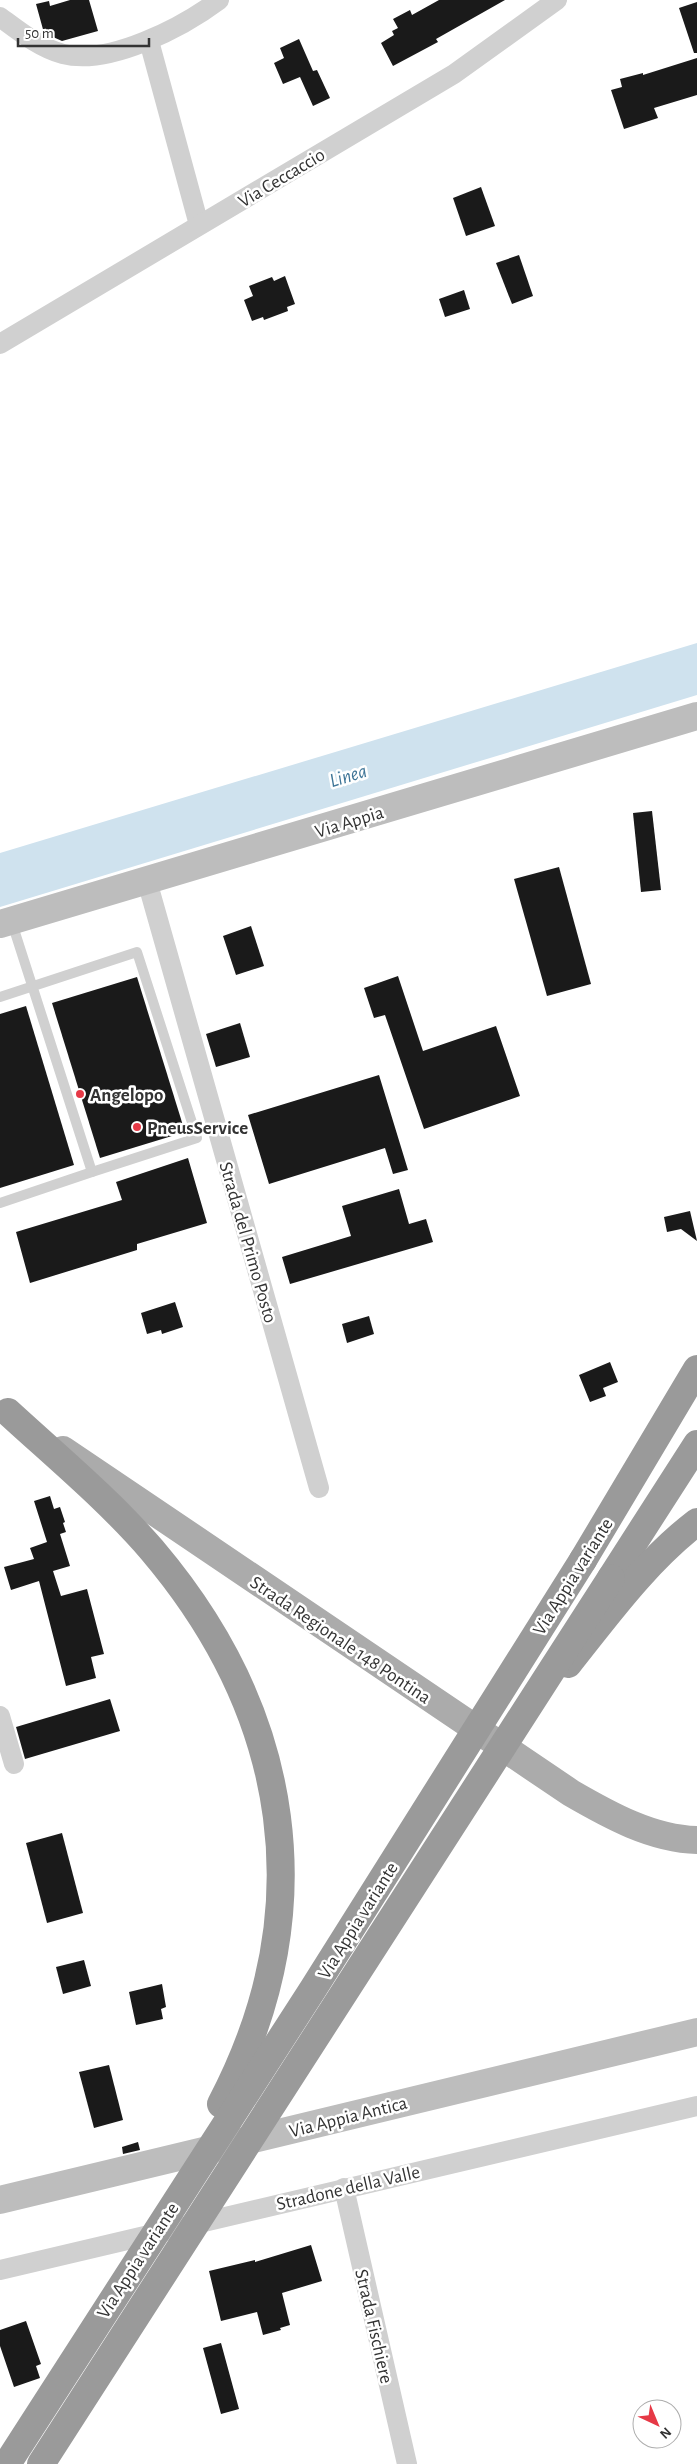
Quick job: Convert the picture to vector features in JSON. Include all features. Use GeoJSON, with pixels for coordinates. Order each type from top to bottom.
{"type":"FeatureCollection","features":[{"type":"Feature","properties":{"kind":"highway","name":"Via Appia variante"},"geometry":{"type":"LineString","coordinates":[[7,2464],[313,1989],[583,1560],[697,1369]]}},
{"type":"Feature","properties":{"kind":"highway"},"geometry":{"type":"LineString","coordinates":[[3,1409],[120,1514],[153,1551],[185,1593],[219,1649],[251,1714],[266,1759],[277,1812],[282,1872],[280,1912],[274,1958],[261,2012],[224,2098],[132,2268]]}},
{"type":"Feature","properties":{"kind":"highway","name":"Via Appia variante"},"geometry":{"type":"LineString","coordinates":[[41,2464],[507,1739],[620,1583],[697,1444]]}},
{"type":"Feature","properties":{"kind":"highway"},"geometry":{"type":"LineString","coordinates":[[620,1583],[665,1550],[697,1522]]}},
{"type":"Feature","properties":{"kind":"main road","name":"Via Appia"},"geometry":{"type":"LineString","coordinates":[[5,922],[697,716]]}},
{"type":"Feature","properties":{"kind":"main road","name":"Strada Regionale 148 Pontina"},"geometry":{"type":"LineString","coordinates":[[3,1409],[252,1580],[582,1800],[634,1826],[666,1836],[697,1840]]}},
{"type":"Feature","properties":{"kind":"main road","name":"Via Appia Antica"},"geometry":{"type":"LineString","coordinates":[[0,2200],[697,2032]]}},
{"type":"Feature","properties":{"kind":"street"},"geometry":{"type":"LineString","coordinates":[[0,17],[47,48],[74,56],[94,55],[149,41],[201,13],[219,0]]}},
{"type":"Feature","properties":{"kind":"street","name":"Via Ceccaccio"},"geometry":{"type":"LineString","coordinates":[[0,344],[454,74],[557,0]]}},
{"type":"Feature","properties":{"kind":"street"},"geometry":{"type":"LineString","coordinates":[[149,41],[199,225]]}},
{"type":"Feature","properties":{"kind":"street","name":"Strada del Primo Posto"},"geometry":{"type":"LineString","coordinates":[[147,881],[319,1488]]}},
{"type":"Feature","properties":{"kind":"street"},"geometry":{"type":"LineString","coordinates":[[0,1716],[14,1764]]}},
{"type":"Feature","properties":{"kind":"street","name":"Stradone della Valle"},"geometry":{"type":"LineString","coordinates":[[0,2270],[697,2106]]}},
{"type":"Feature","properties":{"kind":"street","name":"Strada Fischiere"},"geometry":{"type":"LineString","coordinates":[[344,2188],[407,2464]]}},
{"type":"Feature","properties":{"kind":"lane"},"geometry":{"type":"LineString","coordinates":[[5,922],[32,986],[92,1172]]}},
{"type":"Feature","properties":{"kind":"lane"},"geometry":{"type":"LineString","coordinates":[[0,997],[137,952],[197,1138],[0,1203]]}},
{"type":"Feature","properties":{"kind":"water","name":"Linea"},"geometry":{"type":"Polygon","coordinates":[[[697,643],[697,695],[0,907],[0,853],[697,643]]]}},
{"type":"Feature","properties":{"kind":"building"},"geometry":{"type":"Polygon","coordinates":[[[70,0],[89,0],[98,31],[62,41],[44,33],[36,4],[49,1],[50,6],[70,0]]]}},
{"type":"Feature","properties":{"kind":"building"},"geometry":{"type":"Polygon","coordinates":[[[439,0],[505,0],[436,39],[438,42],[393,66],[381,43],[394,35],[392,31],[398,28],[393,19],[410,10],[412,15],[439,0]]]}},
{"type":"Feature","properties":{"kind":"building"},"geometry":{"type":"Polygon","coordinates":[[[697,2],[697,53],[694,53],[679,8],[697,2]]]}},
{"type":"Feature","properties":{"kind":"building"},"geometry":{"type":"Polygon","coordinates":[[[299,39],[313,71],[317,70],[330,98],[313,106],[300,77],[283,84],[274,63],[284,58],[280,48],[299,39]]]}},
{"type":"Feature","properties":{"kind":"building"},"geometry":{"type":"Polygon","coordinates":[[[697,58],[697,95],[654,108],[658,118],[624,129],[611,90],[622,87],[620,79],[643,73],[643,75],[697,58]]]}},
{"type":"Feature","properties":{"kind":"building"},"geometry":{"type":"Polygon","coordinates":[[[481,187],[495,226],[466,236],[453,198],[481,187]]]}},
{"type":"Feature","properties":{"kind":"building"},"geometry":{"type":"Polygon","coordinates":[[[519,255],[533,296],[512,304],[496,263],[519,255]]]}},
{"type":"Feature","properties":{"kind":"building"},"geometry":{"type":"Polygon","coordinates":[[[285,276],[295,304],[287,307],[288,311],[264,320],[263,317],[252,321],[244,300],[253,296],[249,286],[272,277],[274,281],[285,276]]]}},
{"type":"Feature","properties":{"kind":"building"},"geometry":{"type":"Polygon","coordinates":[[[464,290],[470,309],[445,317],[439,299],[464,290]]]}},
{"type":"Feature","properties":{"kind":"building"},"geometry":{"type":"Polygon","coordinates":[[[652,811],[661,890],[641,892],[633,813],[652,811]]]}},
{"type":"Feature","properties":{"kind":"building"},"geometry":{"type":"Polygon","coordinates":[[[559,867],[591,984],[547,996],[514,879],[559,867]]]}},
{"type":"Feature","properties":{"kind":"building"},"geometry":{"type":"Polygon","coordinates":[[[251,926],[264,966],[236,975],[223,936],[251,926]]]}},
{"type":"Feature","properties":{"kind":"building"},"geometry":{"type":"Polygon","coordinates":[[[398,976],[423,1051],[496,1026],[520,1096],[424,1129],[385,1015],[374,1018],[364,988],[398,976]]]}},
{"type":"Feature","properties":{"kind":"building"},"geometry":{"type":"Polygon","coordinates":[[[137,977],[185,1132],[100,1158],[52,1003],[137,977]]]}},
{"type":"Feature","properties":{"kind":"building"},"geometry":{"type":"Polygon","coordinates":[[[26,1006],[74,1165],[0,1188],[0,1014],[26,1006]]]}},
{"type":"Feature","properties":{"kind":"building"},"geometry":{"type":"Polygon","coordinates":[[[240,1023],[250,1057],[216,1067],[206,1034],[240,1023]]]}},
{"type":"Feature","properties":{"kind":"building"},"geometry":{"type":"Polygon","coordinates":[[[379,1075],[408,1170],[393,1174],[385,1148],[269,1184],[248,1115],[379,1075]]]}},
{"type":"Feature","properties":{"kind":"building"},"geometry":{"type":"Polygon","coordinates":[[[188,1158],[207,1223],[137,1244],[137,1250],[30,1283],[16,1232],[122,1200],[116,1182],[188,1158]]]}},
{"type":"Feature","properties":{"kind":"building"},"geometry":{"type":"Polygon","coordinates":[[[399,1189],[409,1224],[426,1219],[433,1242],[290,1284],[282,1257],[351,1236],[342,1206],[399,1189]]]}},
{"type":"Feature","properties":{"kind":"building"},"geometry":{"type":"Polygon","coordinates":[[[690,1211],[697,1241],[681,1229],[667,1232],[664,1217],[690,1211]]]}},
{"type":"Feature","properties":{"kind":"building"},"geometry":{"type":"Polygon","coordinates":[[[175,1302],[183,1327],[162,1334],[161,1330],[147,1334],[141,1313],[175,1302]]]}},
{"type":"Feature","properties":{"kind":"building"},"geometry":{"type":"Polygon","coordinates":[[[369,1316],[374,1334],[347,1343],[342,1324],[369,1316]]]}},
{"type":"Feature","properties":{"kind":"building"},"geometry":{"type":"Polygon","coordinates":[[[610,1362],[618,1382],[603,1388],[606,1396],[590,1402],[579,1375],[610,1362]]]}},
{"type":"Feature","properties":{"kind":"building"},"geometry":{"type":"Polygon","coordinates":[[[50,1496],[54,1509],[60,1507],[65,1522],[63,1523],[66,1532],[60,1534],[70,1566],[53,1571],[61,1596],[87,1589],[104,1654],[91,1657],[96,1678],[66,1686],[39,1581],[11,1590],[4,1567],[34,1559],[30,1548],[47,1542],[34,1501],[50,1496]]]}},
{"type":"Feature","properties":{"kind":"building"},"geometry":{"type":"Polygon","coordinates":[[[110,1699],[120,1731],[25,1759],[16,1727],[110,1699]]]}},
{"type":"Feature","properties":{"kind":"building"},"geometry":{"type":"Polygon","coordinates":[[[62,1833],[83,1913],[47,1923],[26,1843],[62,1833]]]}},
{"type":"Feature","properties":{"kind":"building"},"geometry":{"type":"Polygon","coordinates":[[[84,1960],[91,1986],[63,1994],[56,1967],[84,1960]]]}},
{"type":"Feature","properties":{"kind":"building"},"geometry":{"type":"Polygon","coordinates":[[[162,1984],[166,2007],[161,2009],[163,2019],[136,2025],[129,1992],[162,1984]]]}},
{"type":"Feature","properties":{"kind":"building"},"geometry":{"type":"Polygon","coordinates":[[[109,2065],[123,2120],[94,2128],[79,2072],[109,2065]]]}},
{"type":"Feature","properties":{"kind":"building"},"geometry":{"type":"Polygon","coordinates":[[[138,2142],[140,2150],[123,2154],[122,2147],[138,2142]]]}},
{"type":"Feature","properties":{"kind":"building"},"geometry":{"type":"Polygon","coordinates":[[[311,2245],[322,2281],[282,2293],[290,2325],[280,2328],[281,2330],[263,2335],[257,2312],[221,2321],[209,2271],[255,2260],[255,2262],[311,2245]]]}},
{"type":"Feature","properties":{"kind":"building"},"geometry":{"type":"Polygon","coordinates":[[[26,2321],[41,2364],[36,2366],[40,2378],[14,2387],[0,2346],[0,2330],[26,2321]]]}},
{"type":"Feature","properties":{"kind":"building"},"geometry":{"type":"Polygon","coordinates":[[[221,2343],[239,2409],[221,2414],[203,2348],[221,2343]]]}},
{"type":"Feature","properties":{"kind":"place","name":"Angelopo"},"geometry":{"type":"Point","coordinates":[80,1094]}},
{"type":"Feature","properties":{"kind":"place","name":"PneusService"},"geometry":{"type":"Point","coordinates":[137,1127]}}]}
